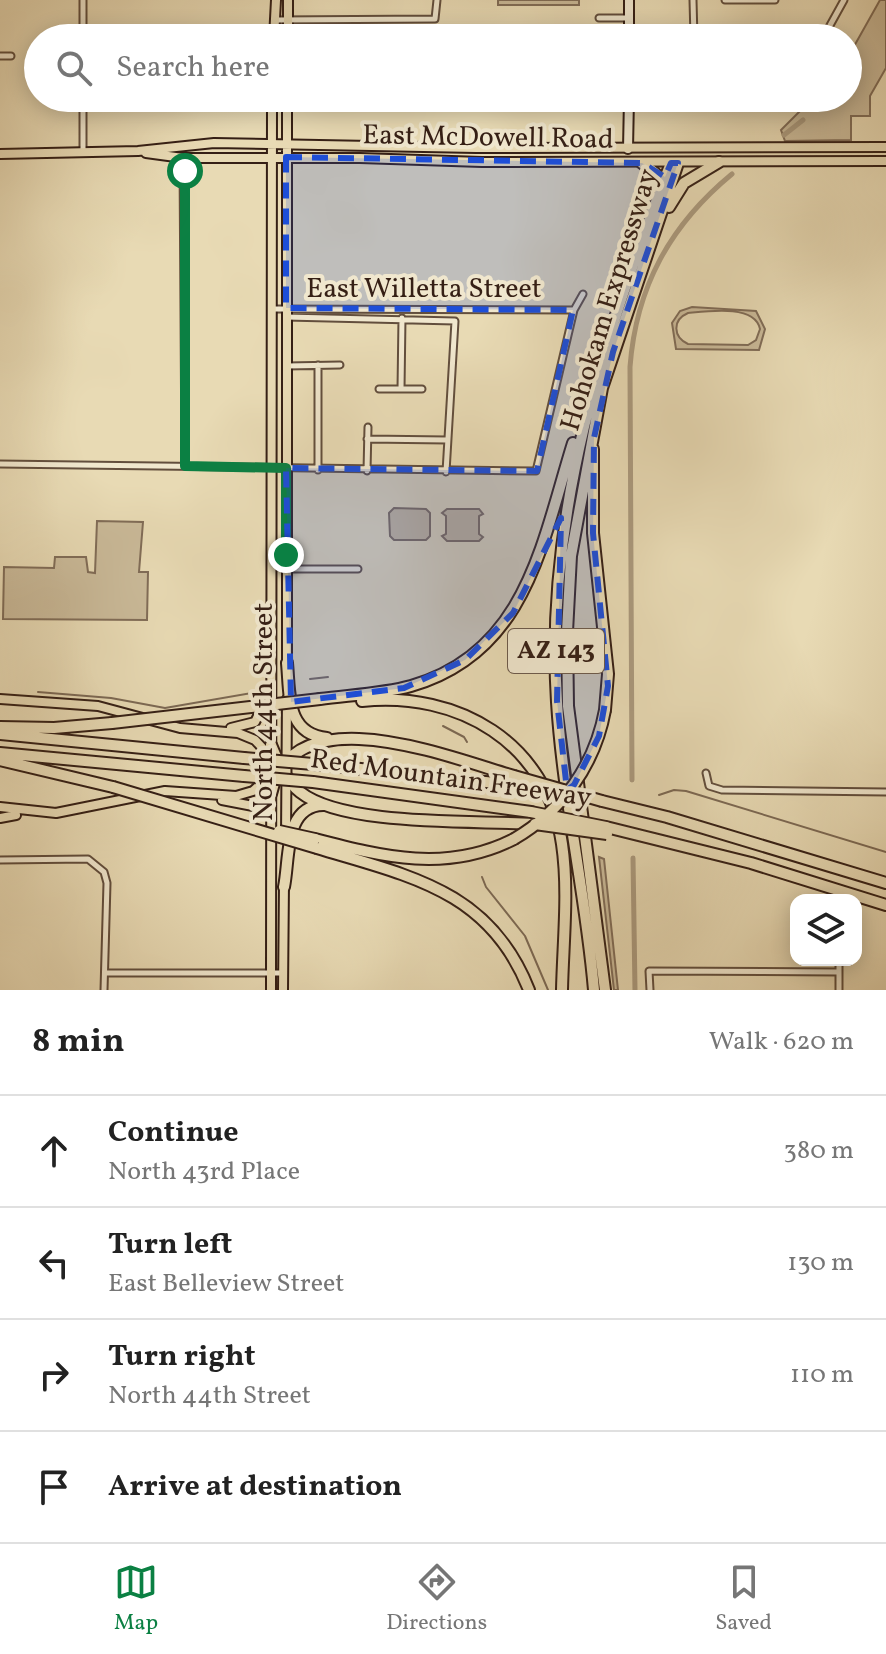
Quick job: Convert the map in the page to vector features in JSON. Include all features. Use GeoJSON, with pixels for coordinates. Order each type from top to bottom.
{"type":"FeatureCollection","features":[{"type":"Feature","properties":{"kind":"highway"},"geometry":{"type":"LineString","coordinates":[[650,245],[684,183],[719,162]]}},
{"type":"Feature","properties":{"kind":"highway"},"geometry":{"type":"LineString","coordinates":[[642,163],[657,176],[656,200]]}},
{"type":"Feature","properties":{"kind":"highway","name":"Hohokam Expressway"},"geometry":{"type":"LineString","coordinates":[[594,990],[560,738],[556,614],[571,479],[615,316],[656,200],[674,163]]}},
{"type":"Feature","properties":{"kind":"highway","name":"Hohokam Expressway"},"geometry":{"type":"LineString","coordinates":[[605,990],[570,726],[567,632],[579,499],[597,407],[674,163]]}},
{"type":"Feature","properties":{"kind":"highway"},"geometry":{"type":"LineString","coordinates":[[320,702],[396,689],[434,678],[473,655],[507,620],[534,569],[601,350],[615,316]]}},
{"type":"Feature","properties":{"kind":"highway"},"geometry":{"type":"LineString","coordinates":[[316,844],[425,861],[470,856],[514,839],[542,820],[568,793],[592,754],[605,710],[608,674],[594,545],[594,438],[613,352]]}},
{"type":"Feature","properties":{"kind":"highway"},"geometry":{"type":"LineString","coordinates":[[287,663],[293,715],[301,730],[317,737],[412,745],[514,780]]}},
{"type":"Feature","properties":{"kind":"highway"},"geometry":{"type":"LineString","coordinates":[[0,727],[54,728],[320,702],[398,698],[441,705],[485,725],[521,756],[548,797],[562,843],[562,990]]}},
{"type":"Feature","properties":{"kind":"highway","name":"Red Mountain Freeway"},"geometry":{"type":"LineString","coordinates":[[0,734],[514,780],[680,820],[886,883]]}},
{"type":"Feature","properties":{"kind":"highway"},"geometry":{"type":"LineString","coordinates":[[271,794],[279,767],[311,744],[357,740]]}},
{"type":"Feature","properties":{"kind":"highway"},"geometry":{"type":"LineString","coordinates":[[271,745],[279,767],[303,794],[335,807]]}},
{"type":"Feature","properties":{"kind":"highway","name":"Red Mountain Freeway"},"geometry":{"type":"LineString","coordinates":[[0,753],[399,791],[531,812],[606,830]]}},
{"type":"Feature","properties":{"kind":"highway"},"geometry":{"type":"LineString","coordinates":[[0,760],[113,787],[316,844],[416,878],[461,901],[503,941],[529,990]]}},
{"type":"Feature","properties":{"kind":"highway"},"geometry":{"type":"LineString","coordinates":[[284,887],[296,818],[311,806],[391,817],[606,830],[678,844],[886,905]]}},
{"type":"Feature","properties":{"kind":"main road"},"geometry":{"type":"LineString","coordinates":[[275,24],[276,0]]}},
{"type":"Feature","properties":{"kind":"main road"},"geometry":{"type":"LineString","coordinates":[[288,0],[288,24]]}},
{"type":"Feature","properties":{"kind":"main road","name":"North 44th Street"},"geometry":{"type":"LineString","coordinates":[[271,745],[275,467],[272,112]]}},
{"type":"Feature","properties":{"kind":"main road","name":"North 44th Street"},"geometry":{"type":"LineString","coordinates":[[283,990],[286,792],[279,767],[286,744],[287,663],[287,112]]}},
{"type":"Feature","properties":{"kind":"main road","name":"East McDowell Road"},"geometry":{"type":"LineString","coordinates":[[0,154],[138,151],[179,144],[272,143],[628,149],[886,147]]}},
{"type":"Feature","properties":{"kind":"main road"},"geometry":{"type":"LineString","coordinates":[[427,147],[429,160]]}},
{"type":"Feature","properties":{"kind":"main road"},"geometry":{"type":"LineString","coordinates":[[444,147],[444,161]]}},
{"type":"Feature","properties":{"kind":"main road"},"geometry":{"type":"LineString","coordinates":[[812,147],[812,160]]}},
{"type":"Feature","properties":{"kind":"main road"},"geometry":{"type":"LineString","coordinates":[[527,148],[536,162]]}},
{"type":"Feature","properties":{"kind":"main road"},"geometry":{"type":"LineString","coordinates":[[586,148],[588,162]]}},
{"type":"Feature","properties":{"kind":"main road"},"geometry":{"type":"LineString","coordinates":[[598,162],[619,158],[628,149]]}},
{"type":"Feature","properties":{"kind":"main road","name":"Hohokam Expressway"},"geometry":{"type":"LineString","coordinates":[[674,163],[676,149]]}},
{"type":"Feature","properties":{"kind":"main road","name":"East McDowell Road"},"geometry":{"type":"LineString","coordinates":[[138,151],[183,158],[642,163],[886,161]]}},
{"type":"Feature","properties":{"kind":"main road"},"geometry":{"type":"LineString","coordinates":[[273,581],[286,569],[279,560],[274,514]]}},
{"type":"Feature","properties":{"kind":"main road"},"geometry":{"type":"LineString","coordinates":[[198,730],[240,728],[255,722],[264,708],[272,668]]}},
{"type":"Feature","properties":{"kind":"main road"},"geometry":{"type":"LineString","coordinates":[[0,699],[98,706],[198,730],[243,734],[259,743],[279,767],[257,788],[241,796],[182,791],[148,793],[56,813],[33,816],[10,814],[0,818]]}},
{"type":"Feature","properties":{"kind":"main road"},"geometry":{"type":"LineString","coordinates":[[182,791],[258,807],[271,815]]}},
{"type":"Feature","properties":{"kind":"main road","name":"North 44th Street"},"geometry":{"type":"LineString","coordinates":[[271,794],[271,990]]}},
{"type":"Feature","properties":{"kind":"main road"},"geometry":{"type":"LineString","coordinates":[[0,807],[56,813]]}},
{"type":"Feature","properties":{"kind":"street"},"geometry":{"type":"LineString","coordinates":[[83,0],[83,24]]}},
{"type":"Feature","properties":{"kind":"street"},"geometry":{"type":"LineString","coordinates":[[275,20],[435,19],[437,0]]}},
{"type":"Feature","properties":{"kind":"street"},"geometry":{"type":"LineString","coordinates":[[629,0],[629,24]]}},
{"type":"Feature","properties":{"kind":"street"},"geometry":{"type":"LineString","coordinates":[[693,0],[694,24]]}},
{"type":"Feature","properties":{"kind":"street"},"geometry":{"type":"LineString","coordinates":[[725,0],[774,0]]}},
{"type":"Feature","properties":{"kind":"street"},"geometry":{"type":"LineString","coordinates":[[831,24],[844,0]]}},
{"type":"Feature","properties":{"kind":"street"},"geometry":{"type":"LineString","coordinates":[[599,18],[629,18]]}},
{"type":"Feature","properties":{"kind":"street"},"geometry":{"type":"LineString","coordinates":[[0,56],[11,56]]}},
{"type":"Feature","properties":{"kind":"street"},"geometry":{"type":"LineString","coordinates":[[83,112],[83,153]]}},
{"type":"Feature","properties":{"kind":"street"},"geometry":{"type":"LineString","coordinates":[[628,149],[629,112]]}},
{"type":"Feature","properties":{"kind":"street"},"geometry":{"type":"LineString","coordinates":[[179,144],[183,158],[185,466]]}},
{"type":"Feature","properties":{"kind":"street"},"geometry":{"type":"LineString","coordinates":[[0,464],[536,471],[574,310],[583,294]]}},
{"type":"Feature","properties":{"kind":"street","name":"East Willetta Street"},"geometry":{"type":"LineString","coordinates":[[274,309],[286,313],[574,310]]}},
{"type":"Feature","properties":{"kind":"street"},"geometry":{"type":"LineString","coordinates":[[286,313],[455,321],[446,472]]}},
{"type":"Feature","properties":{"kind":"street"},"geometry":{"type":"LineString","coordinates":[[401,389],[402,318]]}},
{"type":"Feature","properties":{"kind":"street"},"geometry":{"type":"LineString","coordinates":[[318,365],[318,470]]}},
{"type":"Feature","properties":{"kind":"street"},"geometry":{"type":"LineString","coordinates":[[286,366],[340,365]]}},
{"type":"Feature","properties":{"kind":"street"},"geometry":{"type":"LineString","coordinates":[[379,389],[422,389]]}},
{"type":"Feature","properties":{"kind":"street"},"geometry":{"type":"LineString","coordinates":[[367,471],[368,427]]}},
{"type":"Feature","properties":{"kind":"street"},"geometry":{"type":"LineString","coordinates":[[367,439],[447,440]]}},
{"type":"Feature","properties":{"kind":"street"},"geometry":{"type":"LineString","coordinates":[[286,569],[358,569]]}},
{"type":"Feature","properties":{"kind":"street"},"geometry":{"type":"LineString","coordinates":[[706,773],[709,786],[722,790],[886,792]]}},
{"type":"Feature","properties":{"kind":"street"},"geometry":{"type":"LineString","coordinates":[[0,860],[88,859],[97,864],[107,883],[104,990]]}},
{"type":"Feature","properties":{"kind":"street"},"geometry":{"type":"LineString","coordinates":[[839,966],[839,990]]}},
{"type":"Feature","properties":{"kind":"street"},"geometry":{"type":"LineString","coordinates":[[650,990],[649,971],[839,972]]}},
{"type":"Feature","properties":{"kind":"street"},"geometry":{"type":"LineString","coordinates":[[105,973],[283,973]]}},
{"type":"Feature","properties":{"kind":"highlighted area"},"geometry":{"type":"Polygon","coordinates":[[[286,157],[642,163],[665,177],[671,163],[678,163],[613,352],[594,438],[593,533],[608,686],[599,736],[574,785],[567,790],[557,701],[561,518],[513,613],[465,660],[404,688],[291,702],[286,468],[537,471],[573,310],[286,308],[286,157]]]}},
{"type":"Feature","properties":{"kind":"shaded area"},"geometry":{"type":"Polygon","coordinates":[[[498,0],[579,0],[579,5],[498,5],[498,0]]]}},
{"type":"Feature","properties":{"kind":"shaded area"},"geometry":{"type":"Polygon","coordinates":[[[880,0],[886,0],[886,68],[870,96],[870,116],[851,116],[851,140],[785,141],[781,130],[799,112],[862,112],[862,32],[880,0]]]}},
{"type":"Feature","properties":{"kind":"shaded area"},"geometry":{"type":"Polygon","coordinates":[[[692,307],[756,311],[765,329],[759,350],[676,349],[672,323],[680,311],[692,307]],[[740,312],[688,313],[679,320],[676,328],[679,337],[688,344],[748,345],[756,340],[760,329],[756,321],[740,312]]]}},
{"type":"Feature","properties":{"kind":"shaded area"},"geometry":{"type":"Polygon","coordinates":[[[394,508],[426,509],[430,513],[430,536],[426,540],[394,540],[390,536],[389,513],[394,508]]]}},
{"type":"Feature","properties":{"kind":"shaded area"},"geometry":{"type":"Polygon","coordinates":[[[447,509],[479,509],[483,514],[479,516],[479,534],[483,537],[479,541],[447,541],[442,536],[446,534],[446,516],[442,513],[447,509]]]}},
{"type":"Feature","properties":{"kind":"shaded area"},"geometry":{"type":"Polygon","coordinates":[[[97,521],[143,522],[139,572],[148,572],[147,620],[3,619],[4,567],[54,568],[55,557],[86,557],[88,572],[95,573],[97,521]]]}},
{"type":"Feature","properties":{"kind":"shaded area"},"geometry":{"type":"Polygon","coordinates":[[[599,857],[604,859],[618,990],[614,990],[599,857]]]}},
{"type":"Feature","properties":{"kind":"waterway"},"geometry":{"type":"LineString","coordinates":[[784,135],[803,120]]}},
{"type":"Feature","properties":{"kind":"waterway"},"geometry":{"type":"LineString","coordinates":[[632,780],[630,367],[634,338],[649,284],[674,236],[691,214],[732,174]]}},
{"type":"Feature","properties":{"kind":"waterway"},"geometry":{"type":"LineString","coordinates":[[310,679],[328,677]]}},
{"type":"Feature","properties":{"kind":"waterway"},"geometry":{"type":"LineString","coordinates":[[38,692],[111,698],[165,708],[258,692]]}},
{"type":"Feature","properties":{"kind":"waterway"},"geometry":{"type":"LineString","coordinates":[[443,726],[464,737],[467,742]]}},
{"type":"Feature","properties":{"kind":"waterway"},"geometry":{"type":"LineString","coordinates":[[659,795],[674,790],[686,791],[886,852]]}},
{"type":"Feature","properties":{"kind":"waterway"},"geometry":{"type":"LineString","coordinates":[[633,858],[635,990]]}},
{"type":"Feature","properties":{"kind":"waterway"},"geometry":{"type":"LineString","coordinates":[[482,877],[486,887],[525,936],[548,990]]}},
{"type":"Feature","properties":{"kind":"route"},"geometry":{"type":"LineString","coordinates":[[185,171],[185,466],[286,468],[286,555]]}}]}
